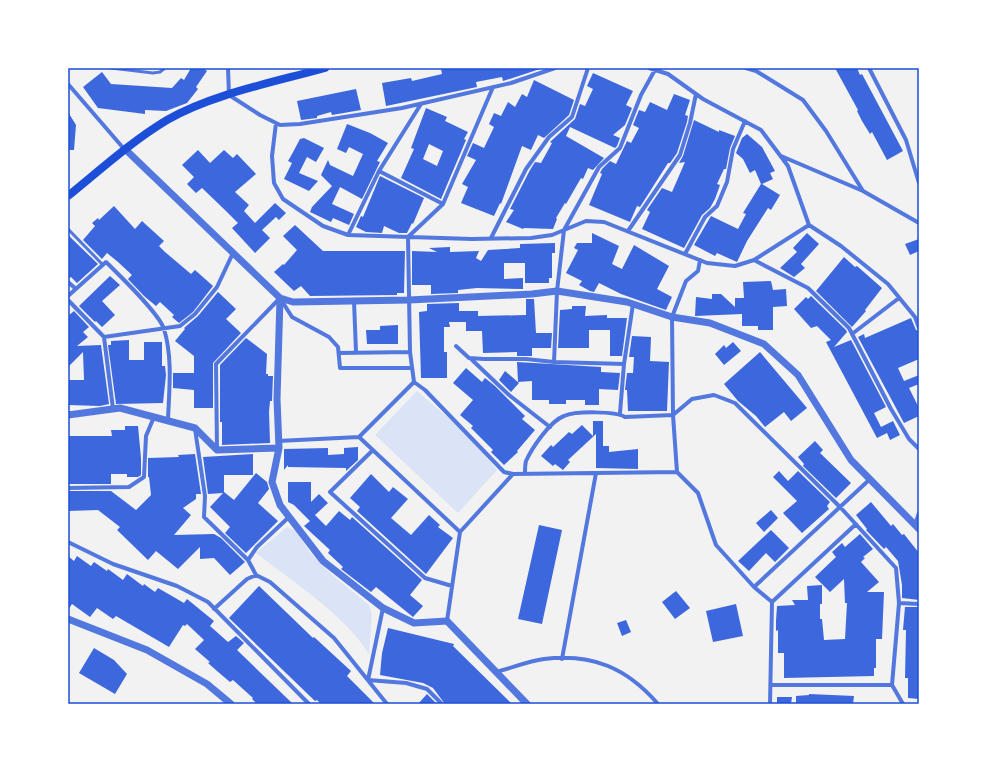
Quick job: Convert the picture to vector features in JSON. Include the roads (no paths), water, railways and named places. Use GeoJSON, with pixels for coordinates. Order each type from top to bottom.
{"type":"FeatureCollection","features":[{"type":"Feature","properties":{"kind":"main road"},"geometry":{"type":"LineString","coordinates":[[68,196],[167,120],[208,102],[325,68]]}},
{"type":"Feature","properties":{"kind":"street"},"geometry":{"type":"LineString","coordinates":[[228,68],[230,95],[260,115],[280,124],[300,124],[421,104],[493,87],[555,68]]}},
{"type":"Feature","properties":{"kind":"street"},"geometry":{"type":"LineString","coordinates":[[491,238],[526,169],[549,137],[572,117],[588,68]]}},
{"type":"Feature","properties":{"kind":"street"},"geometry":{"type":"LineString","coordinates":[[649,68],[668,74],[696,94],[761,130],[788,166],[809,225],[841,246],[888,284],[915,317],[919,328]]}},
{"type":"Feature","properties":{"kind":"street"},"geometry":{"type":"LineString","coordinates":[[746,68],[756,71],[803,100],[826,131],[863,191]]}},
{"type":"Feature","properties":{"kind":"street"},"geometry":{"type":"LineString","coordinates":[[869,68],[906,140],[919,184]]}},
{"type":"Feature","properties":{"kind":"street"},"geometry":{"type":"LineString","coordinates":[[554,362],[557,291],[564,230],[599,167],[620,148],[641,95],[655,69]]}},
{"type":"Feature","properties":{"kind":"street"},"geometry":{"type":"LineString","coordinates":[[68,84],[126,150],[280,298],[292,317],[329,337],[338,347],[340,368],[410,368]]}},
{"type":"Feature","properties":{"kind":"street"},"geometry":{"type":"LineString","coordinates":[[493,87],[443,204],[408,237],[410,368],[414,382],[425,390],[504,472],[513,474],[678,472]]}},
{"type":"Feature","properties":{"kind":"street"},"geometry":{"type":"LineString","coordinates":[[628,232],[680,155],[690,123],[696,94]]}},
{"type":"Feature","properties":{"kind":"street"},"geometry":{"type":"LineString","coordinates":[[348,235],[379,171],[421,104]]}},
{"type":"Feature","properties":{"kind":"street"},"geometry":{"type":"LineString","coordinates":[[685,254],[705,217],[717,206],[726,182],[733,149],[745,121]]}},
{"type":"Feature","properties":{"kind":"street"},"geometry":{"type":"LineString","coordinates":[[276,123],[272,156],[274,183],[283,199],[323,226],[348,235],[472,239],[531,238],[552,236],[586,221],[604,222],[707,263],[735,266],[754,260],[809,225]]}},
{"type":"Feature","properties":{"kind":"street"},"geometry":{"type":"LineString","coordinates":[[780,155],[863,191],[919,223]]}},
{"type":"Feature","properties":{"kind":"street"},"geometry":{"type":"LineString","coordinates":[[379,171],[443,204]]}},
{"type":"Feature","properties":{"kind":"street"},"geometry":{"type":"LineString","coordinates":[[104,337],[180,326],[195,314],[217,287],[233,253]]}},
{"type":"Feature","properties":{"kind":"street"},"geometry":{"type":"LineString","coordinates":[[700,260],[698,270],[686,281],[672,317],[673,415],[678,472],[698,493],[716,545],[754,587],[772,602]]}},
{"type":"Feature","properties":{"kind":"street"},"geometry":{"type":"LineString","coordinates":[[754,260],[808,288],[849,328],[891,409],[909,439],[919,448]]}},
{"type":"Feature","properties":{"kind":"street"},"geometry":{"type":"LineString","coordinates":[[68,296],[106,262],[142,300],[164,328],[169,359],[168,420]]}},
{"type":"Feature","properties":{"kind":"street"},"geometry":{"type":"LineString","coordinates":[[68,282],[76,289]]}},
{"type":"Feature","properties":{"kind":"street"},"geometry":{"type":"LineString","coordinates":[[280,298],[293,302],[409,300],[532,294],[557,291],[633,303],[672,317],[710,323],[764,344],[798,375],[851,460],[869,480],[917,527]]}},
{"type":"Feature","properties":{"kind":"street"},"geometry":{"type":"LineString","coordinates":[[280,298],[277,399],[279,444],[272,482],[280,504],[323,561],[383,608],[414,623],[447,621],[527,704]]}},
{"type":"Feature","properties":{"kind":"street"},"geometry":{"type":"LineString","coordinates":[[217,450],[216,364],[280,298]]}},
{"type":"Feature","properties":{"kind":"street"},"geometry":{"type":"LineString","coordinates":[[852,334],[899,298]]}},
{"type":"Feature","properties":{"kind":"street"},"geometry":{"type":"LineString","coordinates":[[68,300],[104,337],[113,409]]}},
{"type":"Feature","properties":{"kind":"street"},"geometry":{"type":"LineString","coordinates":[[354,301],[356,352]]}},
{"type":"Feature","properties":{"kind":"street"},"geometry":{"type":"LineString","coordinates":[[620,414],[624,364],[633,303]]}},
{"type":"Feature","properties":{"kind":"street"},"geometry":{"type":"LineString","coordinates":[[456,346],[509,395],[550,427]]}},
{"type":"Feature","properties":{"kind":"street"},"geometry":{"type":"LineString","coordinates":[[339,353],[410,352]]}},
{"type":"Feature","properties":{"kind":"street"},"geometry":{"type":"LineString","coordinates":[[469,358],[526,359],[554,362],[624,364]]}},
{"type":"Feature","properties":{"kind":"street"},"geometry":{"type":"LineString","coordinates":[[217,450],[359,437],[414,382]]}},
{"type":"Feature","properties":{"kind":"street"},"geometry":{"type":"LineString","coordinates":[[525,474],[525,463],[550,427],[564,416],[605,412],[620,414],[625,417],[673,415],[692,399],[714,395],[735,403],[840,507],[896,568],[899,603],[892,685],[903,704]]}},
{"type":"Feature","properties":{"kind":"street"},"geometry":{"type":"LineString","coordinates":[[68,415],[120,408],[195,428],[217,450]]}},
{"type":"Feature","properties":{"kind":"street"},"geometry":{"type":"LineString","coordinates":[[68,488],[129,487],[144,477],[146,436],[154,416]]}},
{"type":"Feature","properties":{"kind":"street"},"geometry":{"type":"LineString","coordinates":[[195,428],[205,496],[204,516],[248,560],[256,575],[270,582],[334,638],[387,704]]}},
{"type":"Feature","properties":{"kind":"street"},"geometry":{"type":"LineString","coordinates":[[359,437],[460,532]]}},
{"type":"Feature","properties":{"kind":"street"},"geometry":{"type":"LineString","coordinates":[[373,450],[330,492],[425,578],[452,586]]}},
{"type":"Feature","properties":{"kind":"street"},"geometry":{"type":"LineString","coordinates":[[562,659],[596,473]]}},
{"type":"Feature","properties":{"kind":"street"},"geometry":{"type":"LineString","coordinates":[[447,621],[460,532],[513,474]]}},
{"type":"Feature","properties":{"kind":"street"},"geometry":{"type":"LineString","coordinates":[[754,587],[869,480]]}},
{"type":"Feature","properties":{"kind":"street"},"geometry":{"type":"LineString","coordinates":[[917,527],[919,513]]}},
{"type":"Feature","properties":{"kind":"street"},"geometry":{"type":"LineString","coordinates":[[248,560],[257,547],[289,516]]}},
{"type":"Feature","properties":{"kind":"street"},"geometry":{"type":"LineString","coordinates":[[770,704],[772,602],[856,524]]}},
{"type":"Feature","properties":{"kind":"street"},"geometry":{"type":"LineString","coordinates":[[68,542],[113,564],[177,586],[208,602],[309,704]]}},
{"type":"Feature","properties":{"kind":"street"},"geometry":{"type":"LineString","coordinates":[[214,609],[247,579],[256,575]]}},
{"type":"Feature","properties":{"kind":"street"},"geometry":{"type":"LineString","coordinates":[[899,603],[919,604]]}},
{"type":"Feature","properties":{"kind":"street"},"geometry":{"type":"LineString","coordinates":[[368,680],[383,608]]}},
{"type":"Feature","properties":{"kind":"street"},"geometry":{"type":"LineString","coordinates":[[68,619],[147,650],[207,684],[230,704]]}},
{"type":"Feature","properties":{"kind":"street"},"geometry":{"type":"LineString","coordinates":[[496,672],[544,659],[581,658],[614,667],[646,690],[658,704]]}},
{"type":"Feature","properties":{"kind":"street"},"geometry":{"type":"LineString","coordinates":[[368,680],[406,683],[427,689],[442,704]]}},
{"type":"Feature","properties":{"kind":"street"},"geometry":{"type":"LineString","coordinates":[[771,685],[892,685]]}},
{"type":"Feature","properties":{"kind":"lane"},"geometry":{"type":"LineString","coordinates":[[111,68],[133,72],[153,73],[160,72],[165,68]]}},
{"type":"Feature","properties":{"kind":"lane"},"geometry":{"type":"LineString","coordinates":[[68,229],[103,265]]}}]}
